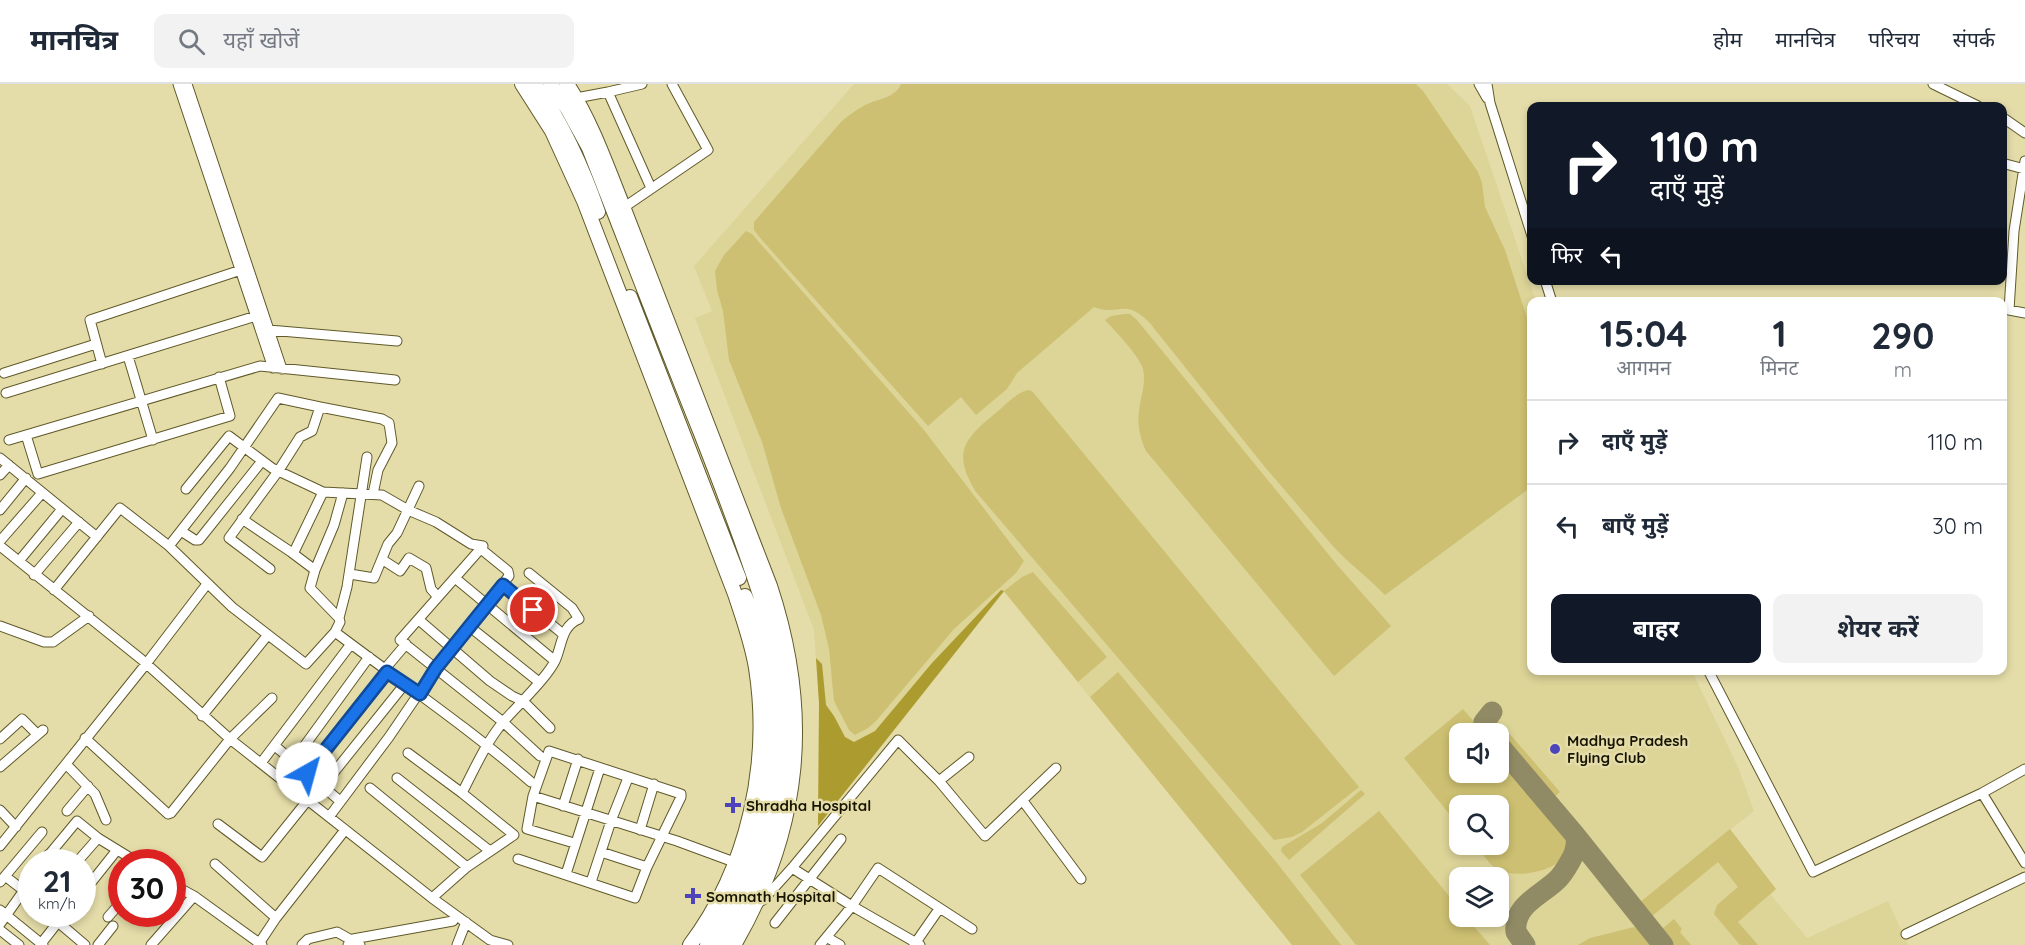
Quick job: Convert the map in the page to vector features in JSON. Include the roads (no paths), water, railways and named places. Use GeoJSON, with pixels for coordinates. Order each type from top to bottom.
{"type":"FeatureCollection","features":[{"type":"Feature","properties":{"kind":"main road"},"geometry":{"type":"LineString","coordinates":[[522,84],[552,131],[588,199],[758,631],[769,697],[769,772],[761,819],[735,893],[727,912],[707,945]]}},
{"type":"Feature","properties":{"kind":"main road"},"geometry":{"type":"LineString","coordinates":[[535,84],[556,116],[579,164],[588,199],[745,622],[756,667],[760,737],[756,790],[750,817],[735,862],[713,912],[690,945]]}},
{"type":"Feature","properties":{"kind":"main road"},"geometry":{"type":"LineString","coordinates":[[551,84],[589,148],[619,207],[770,586],[787,641],[794,688],[793,773],[782,834],[756,903],[734,945]]}},
{"type":"Feature","properties":{"kind":"main road"},"geometry":{"type":"LineString","coordinates":[[567,84],[597,142],[732,512],[767,615],[780,667],[784,708],[783,750],[772,822],[758,868],[744,902],[721,945]]}},
{"type":"Feature","properties":{"kind":"street"},"geometry":{"type":"LineString","coordinates":[[178,84],[256,316],[278,369]]}},
{"type":"Feature","properties":{"kind":"street"},"geometry":{"type":"LineString","coordinates":[[187,84],[269,330],[278,369]]}},
{"type":"Feature","properties":{"kind":"street"},"geometry":{"type":"LineString","coordinates":[[576,98],[642,84]]}},
{"type":"Feature","properties":{"kind":"street"},"geometry":{"type":"LineString","coordinates":[[619,207],[708,150],[672,84]]}},
{"type":"Feature","properties":{"kind":"street"},"geometry":{"type":"LineString","coordinates":[[1479,84],[1490,103]]}},
{"type":"Feature","properties":{"kind":"street"},"geometry":{"type":"LineString","coordinates":[[1487,84],[1490,103],[1527,220]]}},
{"type":"Feature","properties":{"kind":"street"},"geometry":{"type":"LineString","coordinates":[[1933,84],[1970,102]]}},
{"type":"Feature","properties":{"kind":"street"},"geometry":{"type":"LineString","coordinates":[[608,92],[651,188]]}},
{"type":"Feature","properties":{"kind":"street"},"geometry":{"type":"LineString","coordinates":[[2007,120],[2025,133]]}},
{"type":"Feature","properties":{"kind":"street"},"geometry":{"type":"LineString","coordinates":[[2007,163],[2024,165],[2014,231],[2009,310],[2025,313]]}},
{"type":"Feature","properties":{"kind":"street"},"geometry":{"type":"LineString","coordinates":[[2007,229],[2014,231]]}},
{"type":"Feature","properties":{"kind":"street"},"geometry":{"type":"LineString","coordinates":[[102,364],[90,320],[241,270]]}},
{"type":"Feature","properties":{"kind":"street"},"geometry":{"type":"LineString","coordinates":[[6,393],[256,316]]}},
{"type":"Feature","properties":{"kind":"street"},"geometry":{"type":"LineString","coordinates":[[269,330],[397,341]]}},
{"type":"Feature","properties":{"kind":"street"},"geometry":{"type":"LineString","coordinates":[[4,373],[96,344]]}},
{"type":"Feature","properties":{"kind":"street"},"geometry":{"type":"LineString","coordinates":[[128,356],[153,440]]}},
{"type":"Feature","properties":{"kind":"street"},"geometry":{"type":"LineString","coordinates":[[9,440],[260,366],[395,380]]}},
{"type":"Feature","properties":{"kind":"street"},"geometry":{"type":"LineString","coordinates":[[26,435],[38,474],[153,440],[230,416],[219,377]]}},
{"type":"Feature","properties":{"kind":"street"},"geometry":{"type":"LineString","coordinates":[[169,546],[244,448],[278,398],[382,419],[389,423],[392,443],[378,470],[373,494]]}},
{"type":"Feature","properties":{"kind":"street"},"geometry":{"type":"LineString","coordinates":[[270,570],[229,538],[279,471],[300,437],[312,431],[320,407]]}},
{"type":"Feature","properties":{"kind":"street"},"geometry":{"type":"LineString","coordinates":[[186,489],[228,436],[272,468],[323,492],[382,495],[436,522],[471,544],[483,546],[481,549],[509,573],[503,585],[451,648],[420,694],[328,817]]}},
{"type":"Feature","properties":{"kind":"street"},"geometry":{"type":"LineString","coordinates":[[54,590],[120,508],[169,546],[207,584],[267,636],[306,664],[335,632],[340,622],[350,574],[367,457]]}},
{"type":"Feature","properties":{"kind":"street"},"geometry":{"type":"LineString","coordinates":[[0,458],[97,537]]}},
{"type":"Feature","properties":{"kind":"street"},"geometry":{"type":"LineString","coordinates":[[181,531],[199,540],[262,461]]}},
{"type":"Feature","properties":{"kind":"street"},"geometry":{"type":"LineString","coordinates":[[0,475],[9,465]]}},
{"type":"Feature","properties":{"kind":"street"},"geometry":{"type":"LineString","coordinates":[[0,510],[26,478]]}},
{"type":"Feature","properties":{"kind":"street"},"geometry":{"type":"LineString","coordinates":[[350,574],[374,578],[388,544],[397,533],[419,486]]}},
{"type":"Feature","properties":{"kind":"street"},"geometry":{"type":"LineString","coordinates":[[291,552],[294,552],[323,492]]}},
{"type":"Feature","properties":{"kind":"street"},"geometry":{"type":"LineString","coordinates":[[0,541],[42,493]]}},
{"type":"Feature","properties":{"kind":"street"},"geometry":{"type":"LineString","coordinates":[[339,618],[310,588],[334,525],[343,493]]}},
{"type":"Feature","properties":{"kind":"street"},"geometry":{"type":"LineString","coordinates":[[19,561],[62,508]]}},
{"type":"Feature","properties":{"kind":"street"},"geometry":{"type":"LineString","coordinates":[[242,519],[315,570]]}},
{"type":"Feature","properties":{"kind":"street"},"geometry":{"type":"LineString","coordinates":[[34,575],[79,522]]}},
{"type":"Feature","properties":{"kind":"street"},"geometry":{"type":"LineString","coordinates":[[0,546],[89,616],[146,664],[202,716],[307,801],[489,942],[508,945]]}},
{"type":"Feature","properties":{"kind":"street"},"geometry":{"type":"LineString","coordinates":[[481,549],[400,640],[503,722],[540,756]]}},
{"type":"Feature","properties":{"kind":"street"},"geometry":{"type":"LineString","coordinates":[[383,560],[400,571],[409,558],[426,568],[431,589],[438,597]]}},
{"type":"Feature","properties":{"kind":"street"},"geometry":{"type":"LineString","coordinates":[[462,793],[487,744],[555,661],[564,634],[573,621],[579,619],[574,610],[529,573]]}},
{"type":"Feature","properties":{"kind":"street"},"geometry":{"type":"LineString","coordinates":[[455,578],[486,607],[555,661]]}},
{"type":"Feature","properties":{"kind":"street"},"geometry":{"type":"LineString","coordinates":[[0,846],[207,584]]}},
{"type":"Feature","properties":{"kind":"street"},"geometry":{"type":"LineString","coordinates":[[503,585],[564,634]]}},
{"type":"Feature","properties":{"kind":"street"},"geometry":{"type":"LineString","coordinates":[[0,626],[44,642],[53,642],[89,616]]}},
{"type":"Feature","properties":{"kind":"street"},"geometry":{"type":"LineString","coordinates":[[419,620],[490,681],[523,701],[550,728]]}},
{"type":"Feature","properties":{"kind":"street"},"geometry":{"type":"LineString","coordinates":[[470,627],[539,682]]}},
{"type":"Feature","properties":{"kind":"street"},"geometry":{"type":"LineString","coordinates":[[335,632],[487,744],[531,782]]}},
{"type":"Feature","properties":{"kind":"street"},"geometry":{"type":"LineString","coordinates":[[202,716],[267,636]]}},
{"type":"Feature","properties":{"kind":"street"},"geometry":{"type":"LineString","coordinates":[[261,763],[351,644]]}},
{"type":"Feature","properties":{"kind":"street"},"geometry":{"type":"LineString","coordinates":[[307,773],[406,644]]}},
{"type":"Feature","properties":{"kind":"street"},"geometry":{"type":"LineString","coordinates":[[292,763],[369,657]]}},
{"type":"Feature","properties":{"kind":"street"},"geometry":{"type":"LineString","coordinates":[[1711,675],[1813,872],[1982,793],[2025,770]]}},
{"type":"Feature","properties":{"kind":"street"},"geometry":{"type":"LineString","coordinates":[[323,786],[404,685]]}},
{"type":"Feature","properties":{"kind":"street"},"geometry":{"type":"LineString","coordinates":[[85,738],[168,814],[230,739],[272,698]]}},
{"type":"Feature","properties":{"kind":"street"},"geometry":{"type":"LineString","coordinates":[[0,739],[22,719],[40,732],[0,767]]}},
{"type":"Feature","properties":{"kind":"street"},"geometry":{"type":"LineString","coordinates":[[756,903],[763,900],[792,868],[898,740],[939,781],[985,836],[1056,768]]}},
{"type":"Feature","properties":{"kind":"street"},"geometry":{"type":"LineString","coordinates":[[275,746],[292,763],[340,801]]}},
{"type":"Feature","properties":{"kind":"street"},"geometry":{"type":"LineString","coordinates":[[518,859],[634,898],[681,794],[549,751],[533,796],[527,830],[574,843]]}},
{"type":"Feature","properties":{"kind":"street"},"geometry":{"type":"LineString","coordinates":[[408,753],[513,835],[467,867],[432,898]]}},
{"type":"Feature","properties":{"kind":"street"},"geometry":{"type":"LineString","coordinates":[[939,781],[969,757]]}},
{"type":"Feature","properties":{"kind":"street"},"geometry":{"type":"LineString","coordinates":[[563,806],[578,759]]}},
{"type":"Feature","properties":{"kind":"street"},"geometry":{"type":"LineString","coordinates":[[66,764],[95,794],[106,820]]}},
{"type":"Feature","properties":{"kind":"street"},"geometry":{"type":"LineString","coordinates":[[566,874],[574,843],[600,768]]}},
{"type":"Feature","properties":{"kind":"street"},"geometry":{"type":"LineString","coordinates":[[397,778],[490,851]]}},
{"type":"Feature","properties":{"kind":"street"},"geometry":{"type":"LineString","coordinates":[[591,882],[628,778]]}},
{"type":"Feature","properties":{"kind":"street"},"geometry":{"type":"LineString","coordinates":[[640,831],[654,784]]}},
{"type":"Feature","properties":{"kind":"street"},"geometry":{"type":"LineString","coordinates":[[67,811],[88,786]]}},
{"type":"Feature","properties":{"kind":"street"},"geometry":{"type":"LineString","coordinates":[[370,788],[467,867]]}},
{"type":"Feature","properties":{"kind":"street"},"geometry":{"type":"LineString","coordinates":[[1982,793],[2025,861]]}},
{"type":"Feature","properties":{"kind":"street"},"geometry":{"type":"LineString","coordinates":[[533,796],[735,862]]}},
{"type":"Feature","properties":{"kind":"street"},"geometry":{"type":"LineString","coordinates":[[218,824],[262,857],[307,801]]}},
{"type":"Feature","properties":{"kind":"street"},"geometry":{"type":"LineString","coordinates":[[1023,801],[1081,879]]}},
{"type":"Feature","properties":{"kind":"street"},"geometry":{"type":"LineString","coordinates":[[0,810],[16,827]]}},
{"type":"Feature","properties":{"kind":"street"},"geometry":{"type":"LineString","coordinates":[[54,849],[77,821],[115,849]]}},
{"type":"Feature","properties":{"kind":"street"},"geometry":{"type":"LineString","coordinates":[[186,892],[260,944],[276,918],[345,830]]}},
{"type":"Feature","properties":{"kind":"street"},"geometry":{"type":"LineString","coordinates":[[18,889],[2,879],[42,832]]}},
{"type":"Feature","properties":{"kind":"street"},"geometry":{"type":"LineString","coordinates":[[88,849],[98,838]]}},
{"type":"Feature","properties":{"kind":"street"},"geometry":{"type":"LineString","coordinates":[[775,923],[842,839]]}},
{"type":"Feature","properties":{"kind":"street"},"geometry":{"type":"LineString","coordinates":[[602,852],[647,867]]}},
{"type":"Feature","properties":{"kind":"street"},"geometry":{"type":"LineString","coordinates":[[96,875],[108,861]]}},
{"type":"Feature","properties":{"kind":"street"},"geometry":{"type":"LineString","coordinates":[[215,864],[276,918]]}},
{"type":"Feature","properties":{"kind":"street"},"geometry":{"type":"LineString","coordinates":[[792,868],[916,944],[939,909]]}},
{"type":"Feature","properties":{"kind":"street"},"geometry":{"type":"LineString","coordinates":[[840,945],[824,941],[878,868],[972,929]]}},
{"type":"Feature","properties":{"kind":"street"},"geometry":{"type":"LineString","coordinates":[[1906,934],[2025,877]]}},
{"type":"Feature","properties":{"kind":"street"},"geometry":{"type":"LineString","coordinates":[[0,924],[3,912],[18,895]]}},
{"type":"Feature","properties":{"kind":"street"},"geometry":{"type":"LineString","coordinates":[[151,945],[194,897]]}},
{"type":"Feature","properties":{"kind":"street"},"geometry":{"type":"LineString","coordinates":[[3,912],[41,945],[54,927]]}},
{"type":"Feature","properties":{"kind":"street"},"geometry":{"type":"LineString","coordinates":[[302,945],[308,939],[338,932],[353,943],[453,921]]}},
{"type":"Feature","properties":{"kind":"street"},"geometry":{"type":"LineString","coordinates":[[457,945],[466,922]]}},
{"type":"Feature","properties":{"kind":"street"},"geometry":{"type":"LineString","coordinates":[[64,927],[85,945]]}},
{"type":"Feature","properties":{"kind":"street"},"geometry":{"type":"LineString","coordinates":[[98,945],[112,927]]}},
{"type":"Feature","properties":{"kind":"street"},"geometry":{"type":"LineString","coordinates":[[0,930],[19,945]]}},
{"type":"Feature","properties":{"kind":"place","name":"Madhya Pradesh Flying Club"},"geometry":{"type":"Point","coordinates":[1555,749]}},
{"type":"Feature","properties":{"kind":"place","name":"Shradha Hospital"},"geometry":{"type":"Point","coordinates":[733,805]}},
{"type":"Feature","properties":{"kind":"place","name":"Somnath Hospital"},"geometry":{"type":"Point","coordinates":[693,896]}}]}
